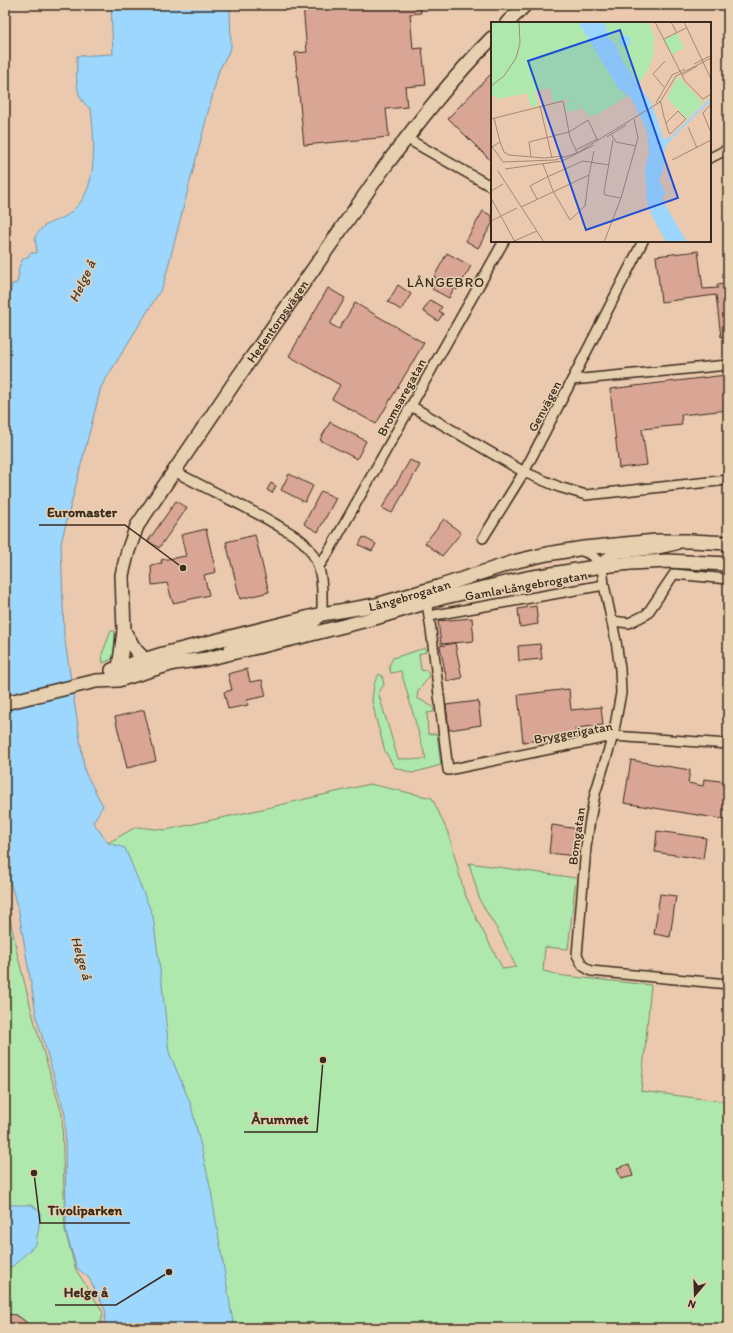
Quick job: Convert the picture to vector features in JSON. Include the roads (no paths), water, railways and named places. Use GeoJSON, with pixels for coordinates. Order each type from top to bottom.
{"type":"FeatureCollection","features":[{"type":"Feature","properties":{"kind":"main road"},"geometry":{"type":"LineString","coordinates":[[508,22],[525,5]]}},
{"type":"Feature","properties":{"kind":"main road","name":"Hedentorpsvägen"},"geometry":{"type":"LineString","coordinates":[[119,668],[124,631],[122,575],[128,551],[137,526],[249,361],[383,169],[406,138],[467,63],[491,39]]}},
{"type":"Feature","properties":{"kind":"main road","name":"Långebrogatan"},"geometry":{"type":"LineString","coordinates":[[92,682],[113,670],[163,654],[322,614],[376,605],[438,587],[517,561],[547,554],[656,541],[728,543]]}},
{"type":"Feature","properties":{"kind":"main road","name":"Långebrogatan"},"geometry":{"type":"LineString","coordinates":[[5,703],[92,682],[118,680],[174,663],[206,659],[300,637],[375,618],[426,602],[483,587],[526,578],[602,566],[667,561],[728,564]]}},
{"type":"Feature","properties":{"kind":"main road","name":"Hedentorpsvägen"},"geometry":{"type":"LineString","coordinates":[[124,631],[132,646],[140,656],[157,668]]}},
{"type":"Feature","properties":{"kind":"street"},"geometry":{"type":"LineString","coordinates":[[406,138],[491,186]]}},
{"type":"Feature","properties":{"kind":"street"},"geometry":{"type":"LineString","coordinates":[[711,158],[728,149]]}},
{"type":"Feature","properties":{"kind":"street","name":"Bromsaregatan"},"geometry":{"type":"LineString","coordinates":[[319,566],[328,553],[503,242]]}},
{"type":"Feature","properties":{"kind":"street"},"geometry":{"type":"LineString","coordinates":[[572,380],[642,242]]}},
{"type":"Feature","properties":{"kind":"street","name":"Genvägen"},"geometry":{"type":"LineString","coordinates":[[484,538],[524,472],[572,380],[728,365]]}},
{"type":"Feature","properties":{"kind":"street"},"geometry":{"type":"LineString","coordinates":[[411,406],[524,472],[560,487],[586,495],[728,480]]}},
{"type":"Feature","properties":{"kind":"street"},"geometry":{"type":"LineString","coordinates":[[174,471],[202,487],[262,516],[292,534],[305,544],[319,566],[322,591],[322,614],[317,622],[310,626],[174,663]]}},
{"type":"Feature","properties":{"kind":"street"},"geometry":{"type":"LineString","coordinates":[[602,566],[605,559],[609,556],[654,550],[691,541]]}},
{"type":"Feature","properties":{"kind":"street"},"geometry":{"type":"LineString","coordinates":[[574,550],[593,556],[600,561],[602,566]]}},
{"type":"Feature","properties":{"kind":"street","name":"Bomgatan"},"geometry":{"type":"LineString","coordinates":[[602,566],[620,669],[621,693],[613,736],[595,794],[590,820],[586,847],[577,955],[583,966],[591,971],[728,984]]}},
{"type":"Feature","properties":{"kind":"street"},"geometry":{"type":"LineString","coordinates":[[612,621],[629,623],[647,614],[674,574],[714,576],[728,579]]}},
{"type":"Feature","properties":{"kind":"street","name":"Gamla Långebrogatan"},"geometry":{"type":"LineString","coordinates":[[429,616],[604,584]]}},
{"type":"Feature","properties":{"kind":"street","name":"Långebrogatan"},"geometry":{"type":"LineString","coordinates":[[426,602],[448,770]]}},
{"type":"Feature","properties":{"kind":"street","name":"Bryggerigatan"},"geometry":{"type":"LineString","coordinates":[[448,770],[613,736],[728,744]]}},
{"type":"Feature","properties":{"kind":"water"},"geometry":{"type":"Polygon","coordinates":[[[111,5],[230,5],[231,48],[219,70],[163,286],[101,387],[61,543],[64,635],[85,772],[103,806],[93,822],[108,843],[125,848],[153,916],[169,1052],[191,1105],[203,1155],[211,1191],[234,1328],[103,1328],[106,1312],[89,1278],[77,1268],[66,1233],[65,1114],[37,1019],[19,913],[5,864],[5,309],[12,284],[17,283],[19,274],[18,270],[22,260],[29,256],[30,253],[37,253],[35,237],[43,227],[70,213],[84,197],[88,187],[93,165],[94,142],[91,109],[81,99],[77,86],[77,56],[113,54],[111,5]]]}},
{"type":"Feature","properties":{"kind":"water"},"geometry":{"type":"Polygon","coordinates":[[[5,1205],[32,1205],[41,1213],[36,1244],[13,1266],[5,1269],[5,1205]]]}},
{"type":"Feature","properties":{"kind":"place","name":"Euromaster"},"geometry":{"type":"Point","coordinates":[183,568]}},
{"type":"Feature","properties":{"kind":"place","name":"Årummet"},"geometry":{"type":"Point","coordinates":[323,1060]}},
{"type":"Feature","properties":{"kind":"place","name":"Tivoliparken"},"geometry":{"type":"Point","coordinates":[34,1173]}},
{"type":"Feature","properties":{"kind":"place","name":"Helge å"},"geometry":{"type":"Point","coordinates":[169,1272]}},
{"type":"Feature","properties":{"kind":"district","name":"LÅNGEBRO"},"geometry":{"type":"Point","coordinates":[446,282]}}]}
